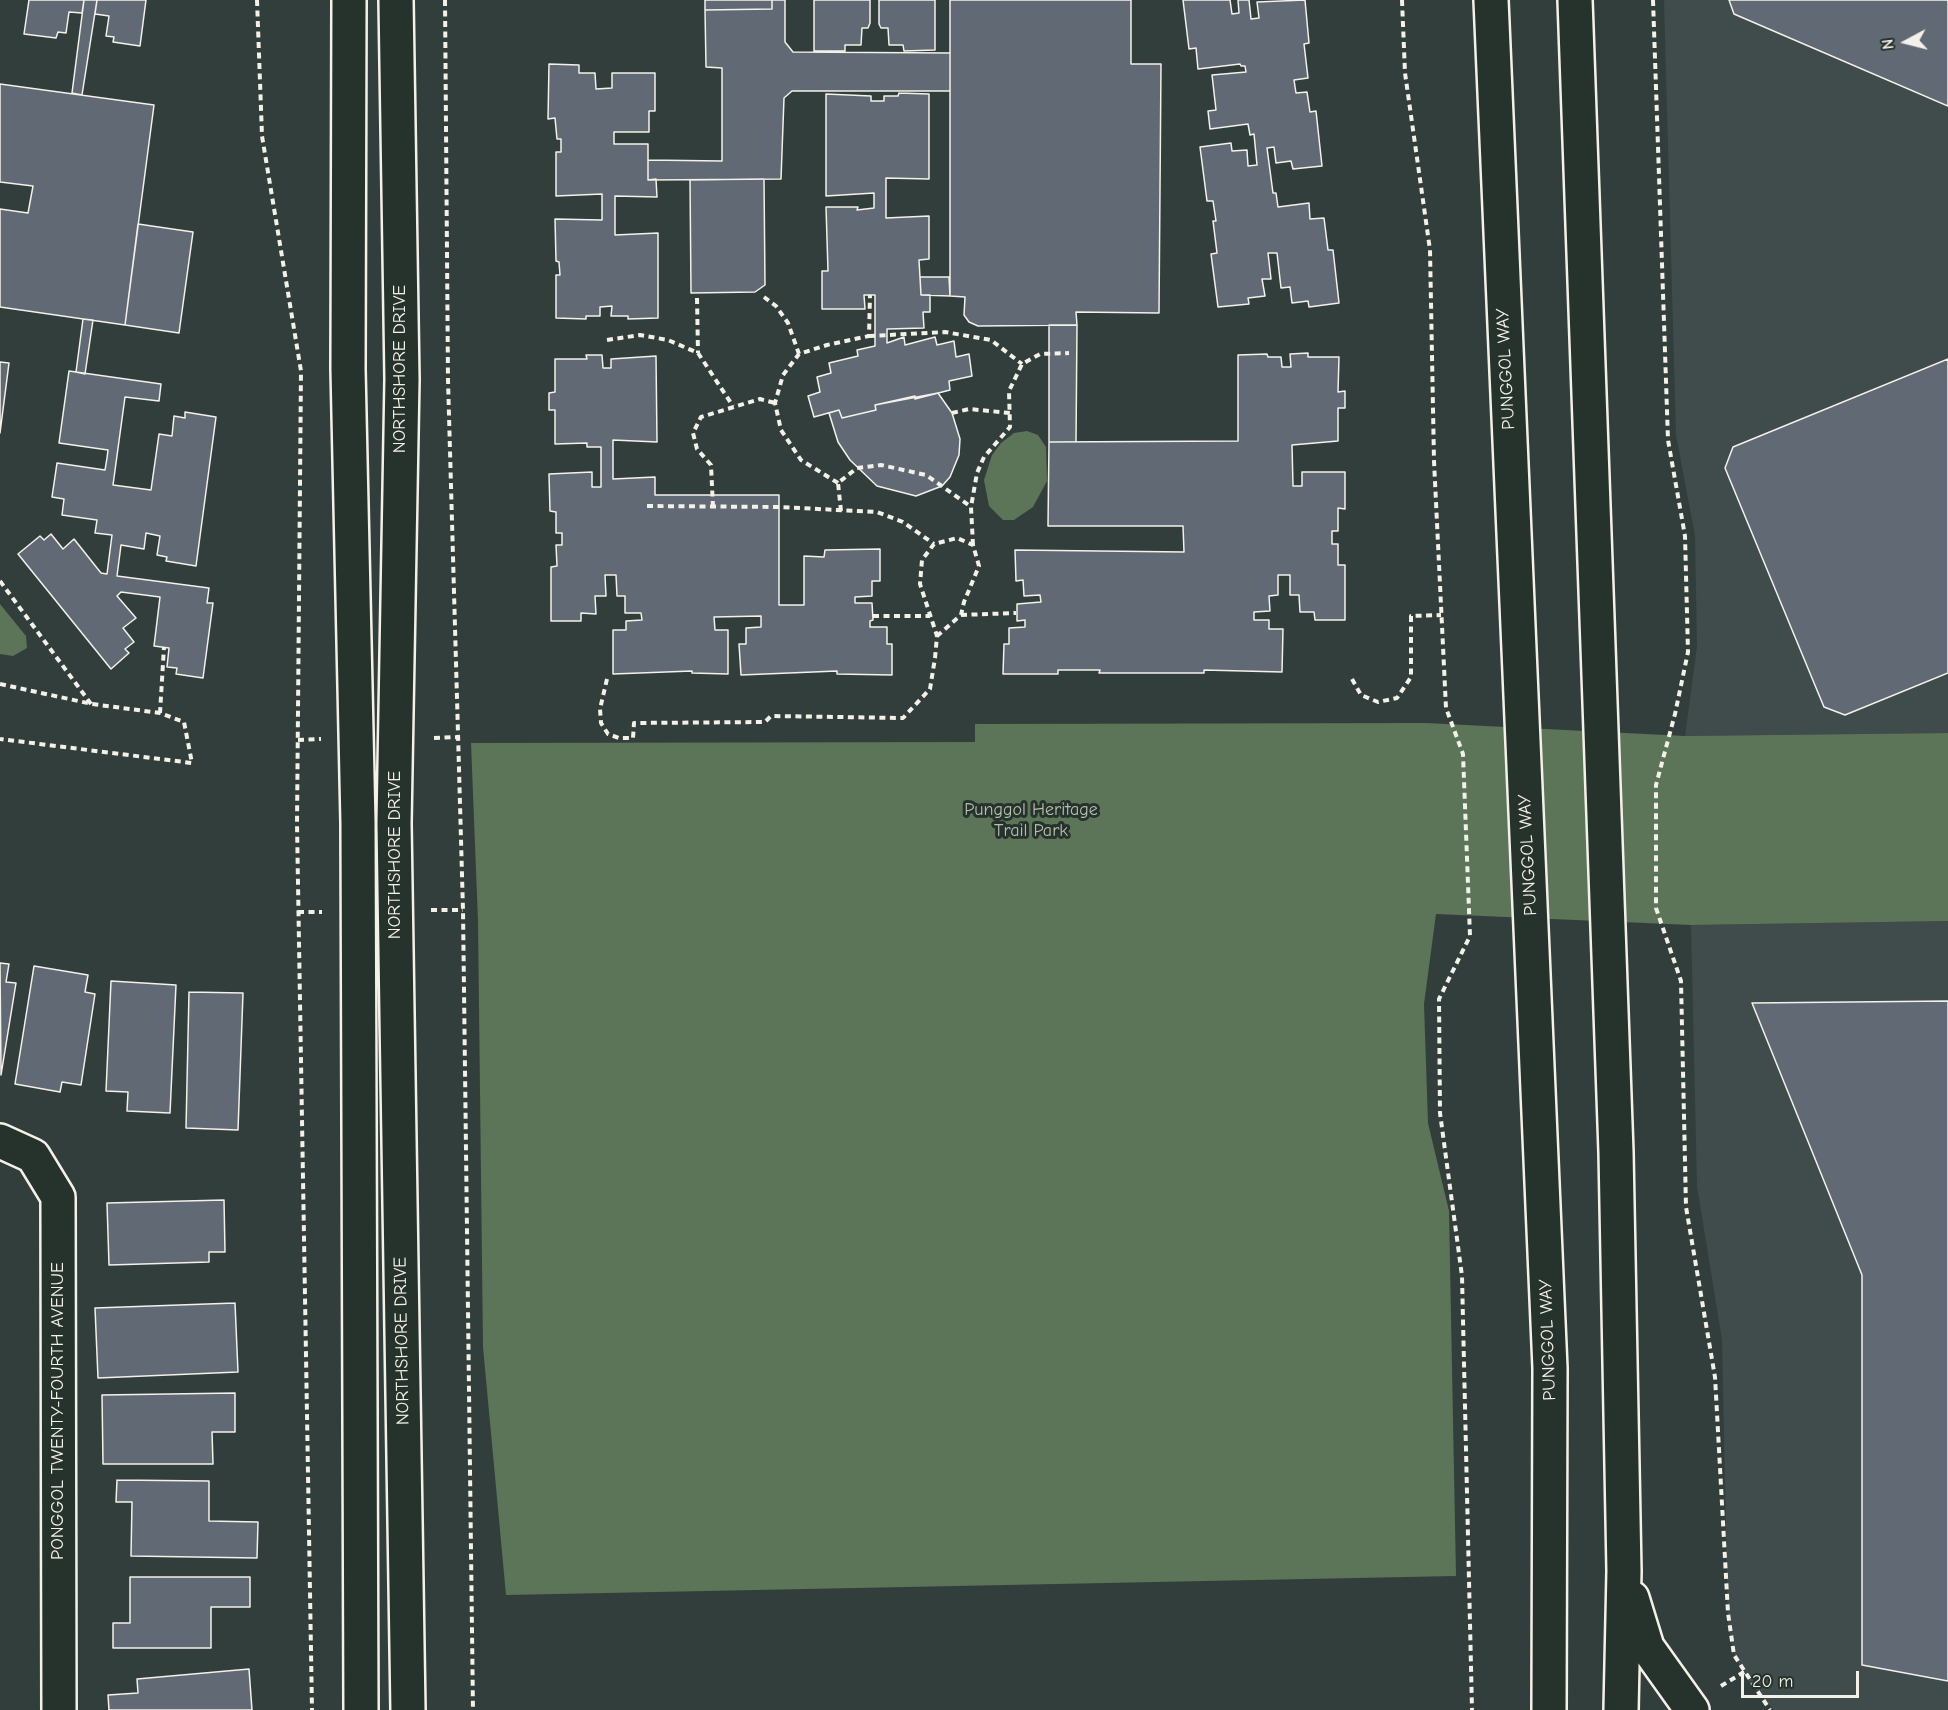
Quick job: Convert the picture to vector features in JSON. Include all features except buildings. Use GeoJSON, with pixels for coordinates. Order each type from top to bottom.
{"type":"FeatureCollection","features":[{"type":"Feature","properties":{"kind":"street","name":"NORTHSHORE DRIVE"},"geometry":{"type":"LineString","coordinates":[[349,0],[348,369],[358,823],[361,1710]]}},
{"type":"Feature","properties":{"kind":"street","name":"NORTHSHORE DRIVE"},"geometry":{"type":"LineString","coordinates":[[396,0],[402,379],[394,823],[408,1710]]}},
{"type":"Feature","properties":{"kind":"street","name":"PUNGGOL WAY"},"geometry":{"type":"LineString","coordinates":[[1491,0],[1550,1368],[1549,1710]]}},
{"type":"Feature","properties":{"kind":"street"},"geometry":{"type":"LineString","coordinates":[[1575,0],[1609,960],[1624,1571],[1621,1710]]}},
{"type":"Feature","properties":{"kind":"street","name":"PONGGOL TWENTY-FOURTH AVENUE"},"geometry":{"type":"LineString","coordinates":[[0,1141],[33,1156],[58,1197],[59,1710]]}},
{"type":"Feature","properties":{"kind":"street"},"geometry":{"type":"LineString","coordinates":[[1624,1571],[1647,1647],[1692,1710]]}},
{"type":"Feature","properties":{"kind":"path"},"geometry":{"type":"LineString","coordinates":[[257,0],[262,136],[301,371],[297,824],[312,1710]]}},
{"type":"Feature","properties":{"kind":"path"},"geometry":{"type":"LineString","coordinates":[[446,0],[448,380],[463,898],[473,1710]]}},
{"type":"Feature","properties":{"kind":"path"},"geometry":{"type":"LineString","coordinates":[[1402,0],[1405,73],[1430,250],[1446,708],[1463,754],[1470,936],[1439,999],[1440,1113],[1462,1276],[1472,1710]]}},
{"type":"Feature","properties":{"kind":"path"},"geometry":{"type":"LineString","coordinates":[[1653,0],[1668,440],[1685,536],[1688,652],[1675,714],[1656,785],[1656,908],[1682,981],[1686,1207],[1715,1377],[1728,1613],[1734,1655],[1770,1710]]}},
{"type":"Feature","properties":{"kind":"path"},"geometry":{"type":"LineString","coordinates":[[869,336],[870,295]]}},
{"type":"Feature","properties":{"kind":"path"},"geometry":{"type":"LineString","coordinates":[[765,297],[776,306],[788,323],[799,354]]}},
{"type":"Feature","properties":{"kind":"path"},"geometry":{"type":"LineString","coordinates":[[697,298],[698,353]]}},
{"type":"Feature","properties":{"kind":"path"},"geometry":{"type":"LineString","coordinates":[[838,483],[801,460],[781,430],[775,403],[783,375],[799,354],[869,336],[945,332],[992,340],[1022,364]]}},
{"type":"Feature","properties":{"kind":"path"},"geometry":{"type":"LineString","coordinates":[[607,340],[640,335],[668,340],[698,353],[713,372],[733,406]]}},
{"type":"Feature","properties":{"kind":"path"},"geometry":{"type":"LineString","coordinates":[[962,615],[964,602],[979,566],[974,544],[971,507],[976,473],[993,445],[1010,426],[1009,391],[1022,364],[1040,354],[1069,353]]}},
{"type":"Feature","properties":{"kind":"path"},"geometry":{"type":"LineString","coordinates":[[713,507],[711,465],[697,449],[693,433],[701,417],[760,399],[775,403]]}},
{"type":"Feature","properties":{"kind":"path"},"geometry":{"type":"LineString","coordinates":[[952,413],[969,409],[1010,412]]}},
{"type":"Feature","properties":{"kind":"path"},"geometry":{"type":"LineString","coordinates":[[838,483],[857,468],[881,465],[926,475],[971,507]]}},
{"type":"Feature","properties":{"kind":"path"},"geometry":{"type":"LineString","coordinates":[[838,483],[841,511]]}},
{"type":"Feature","properties":{"kind":"path"},"geometry":{"type":"LineString","coordinates":[[648,506],[877,512],[903,522],[934,544]]}},
{"type":"Feature","properties":{"kind":"path"},"geometry":{"type":"LineString","coordinates":[[607,679],[600,709],[601,723],[608,734],[620,738],[633,738],[634,723],[765,722],[771,716],[903,718],[930,689],[937,636],[921,584],[922,560],[934,544],[957,538],[974,544]]}},
{"type":"Feature","properties":{"kind":"path"},"geometry":{"type":"LineString","coordinates":[[0,581],[92,704]]}},
{"type":"Feature","properties":{"kind":"path"},"geometry":{"type":"LineString","coordinates":[[937,636],[962,615],[1016,614]]}},
{"type":"Feature","properties":{"kind":"path"},"geometry":{"type":"LineString","coordinates":[[1352,679],[1361,695],[1378,702],[1397,698],[1411,677],[1411,616],[1441,615]]}},
{"type":"Feature","properties":{"kind":"path"},"geometry":{"type":"LineString","coordinates":[[873,616],[930,616]]}},
{"type":"Feature","properties":{"kind":"path"},"geometry":{"type":"LineString","coordinates":[[160,713],[164,647]]}},
{"type":"Feature","properties":{"kind":"path"},"geometry":{"type":"LineString","coordinates":[[0,684],[92,704],[160,713],[184,722],[192,763],[0,739]]}},
{"type":"Feature","properties":{"kind":"shaded area"},"geometry":{"type":"Polygon","coordinates":[[[1664,0],[1948,0],[1948,733],[1685,736],[1697,647],[1695,536],[1676,435],[1664,0]]]}},
{"type":"Feature","properties":{"kind":"shaded area"},"geometry":{"type":"Polygon","coordinates":[[[1948,921],[1948,1710],[1774,1710],[1745,1677],[1733,1652],[1728,1623],[1722,1340],[1697,1186],[1691,925],[1948,921]]]}},
{"type":"Feature","properties":{"kind":"green space"},"geometry":{"type":"Polygon","coordinates":[[[1027,431],[1038,435],[1046,447],[1047,481],[1033,507],[1014,520],[1003,520],[989,506],[984,480],[992,455],[1001,443],[1014,433],[1027,431]]]}},
{"type":"Feature","properties":{"kind":"green space"},"geometry":{"type":"Polygon","coordinates":[[[0,604],[26,636],[27,648],[13,656],[0,654],[0,604]]]}},
{"type":"Feature","properties":{"kind":"green space","name":"Punggol Heritage Trail Park"},"geometry":{"type":"Polygon","coordinates":[[[1426,723],[1685,736],[1948,733],[1948,921],[1691,925],[1436,914],[1424,1004],[1428,1123],[1449,1211],[1456,1576],[506,1595],[483,1347],[478,921],[471,743],[975,742],[975,724],[1426,723]]]}}]}
